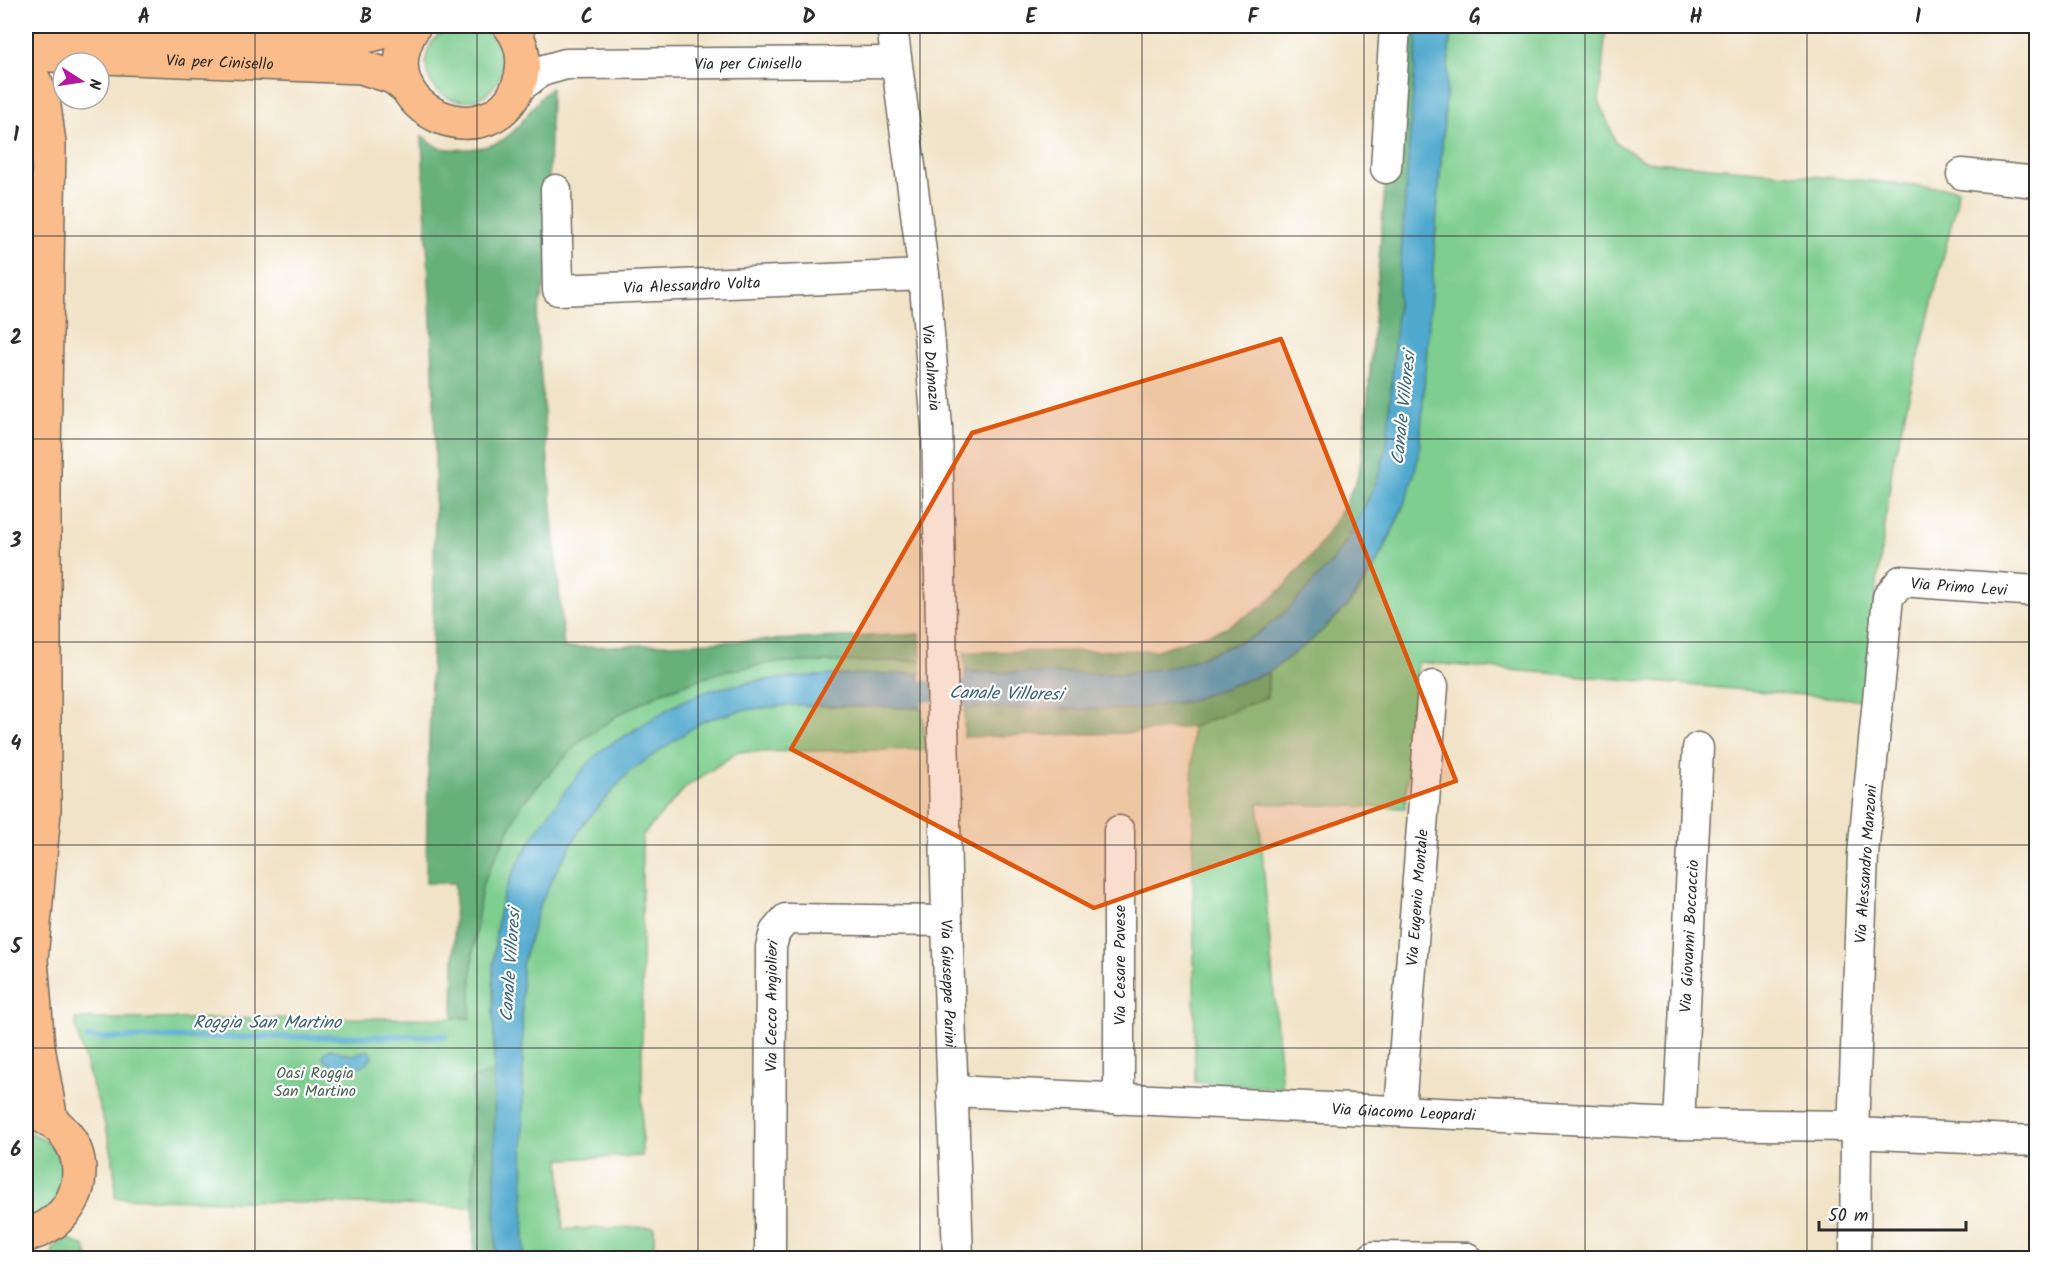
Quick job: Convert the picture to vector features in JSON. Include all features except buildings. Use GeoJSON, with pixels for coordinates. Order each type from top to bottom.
{"type":"FeatureCollection","features":[{"type":"Feature","properties":{"kind":"main road","name":"Via per Cinisello"},"geometry":{"type":"LineString","coordinates":[[111,57],[360,38],[407,26]]}},
{"type":"Feature","properties":{"kind":"main road"},"geometry":{"type":"LineString","coordinates":[[407,88],[402,68],[402,55],[406,40],[414,26]]}},
{"type":"Feature","properties":{"kind":"main road","name":"Via per Cinisello"},"geometry":{"type":"LineString","coordinates":[[26,29],[68,51]]}},
{"type":"Feature","properties":{"kind":"main road","name":"Via per Cinisello"},"geometry":{"type":"LineString","coordinates":[[111,60],[361,67],[393,77],[407,88],[416,101],[429,113],[446,121],[463,123],[482,120],[496,112],[509,101],[517,89],[523,62],[515,30]]}},
{"type":"Feature","properties":{"kind":"main road","name":"Via per Cinisello"},"geometry":{"type":"LineString","coordinates":[[26,53],[51,56]]}},
{"type":"Feature","properties":{"kind":"main road"},"geometry":{"type":"LineString","coordinates":[[26,64],[43,99],[48,128],[44,811],[31,959],[38,1047],[38,1116],[73,1146],[79,1168],[77,1190],[67,1211],[49,1227],[26,1235]]}},
{"type":"Feature","properties":{"kind":"main road"},"geometry":{"type":"LineString","coordinates":[[48,128],[52,111]]}},
{"type":"Feature","properties":{"kind":"main road"},"geometry":{"type":"LineString","coordinates":[[40,1258],[42,1246],[59,1219]]}},
{"type":"Feature","properties":{"kind":"street"},"geometry":{"type":"LineString","coordinates":[[892,26],[896,62]]}},
{"type":"Feature","properties":{"kind":"street"},"geometry":{"type":"LineString","coordinates":[[1386,168],[1395,26]]}},
{"type":"Feature","properties":{"kind":"street","name":"Via per Cinisello"},"geometry":{"type":"LineString","coordinates":[[515,30],[566,64]]}},
{"type":"Feature","properties":{"kind":"street","name":"Via per Cinisello"},"geometry":{"type":"LineString","coordinates":[[517,89],[542,71],[566,64],[896,62]]}},
{"type":"Feature","properties":{"kind":"street","name":"Via Dalmazia"},"geometry":{"type":"LineString","coordinates":[[896,62],[924,275],[937,427],[943,709]]}},
{"type":"Feature","properties":{"kind":"street"},"geometry":{"type":"LineString","coordinates":[[1962,174],[2037,182]]}},
{"type":"Feature","properties":{"kind":"street","name":"Via Alessandro Volta"},"geometry":{"type":"LineString","coordinates":[[556,190],[558,290],[924,275]]}},
{"type":"Feature","properties":{"kind":"street","name":"Via Primo Levi"},"geometry":{"type":"LineString","coordinates":[[1888,597],[1901,581],[2037,591]]}},
{"type":"Feature","properties":{"kind":"street","name":"Via Alessandro Manzoni"},"geometry":{"type":"LineString","coordinates":[[1855,1258],[1854,1130],[1863,854],[1888,597]]}},
{"type":"Feature","properties":{"kind":"street","name":"Via Eugenio Montale"},"geometry":{"type":"LineString","coordinates":[[1400,1109],[1433,686]]}},
{"type":"Feature","properties":{"kind":"street","name":"Via Giuseppe Parini"},"geometry":{"type":"LineString","coordinates":[[943,709],[958,1258]]}},
{"type":"Feature","properties":{"kind":"street","name":"Via Giovanni Boccaccio"},"geometry":{"type":"LineString","coordinates":[[1679,1124],[1698,748]]}},
{"type":"Feature","properties":{"kind":"street","name":"Via Cesare Pavese"},"geometry":{"type":"LineString","coordinates":[[1119,831],[1119,1099]]}},
{"type":"Feature","properties":{"kind":"street","name":"Via Cecco Angiolieri"},"geometry":{"type":"LineString","coordinates":[[770,1258],[771,947],[775,932],[786,919],[947,921]]}},
{"type":"Feature","properties":{"kind":"street","name":"Via Giacomo Leopardi"},"geometry":{"type":"LineString","coordinates":[[952,1091],[1400,1109],[1679,1124],[1854,1130],[2037,1141]]}},
{"type":"Feature","properties":{"kind":"street"},"geometry":{"type":"LineString","coordinates":[[1373,1257],[1467,1258]]}},
{"type":"Feature","properties":{"kind":"highlighted area"},"geometry":{"type":"Polygon","coordinates":[[[1281,339],[1456,781],[1094,908],[791,749],[972,433],[1281,339]]]}},
{"type":"Feature","properties":{"kind":"green space"},"geometry":{"type":"Polygon","coordinates":[[[464,25],[478,28],[491,36],[499,49],[502,63],[499,77],[491,90],[478,98],[464,101],[450,98],[437,90],[429,77],[426,63],[429,49],[437,36],[450,28],[464,25]]]}},
{"type":"Feature","properties":{"kind":"green space"},"geometry":{"type":"Polygon","coordinates":[[[1398,26],[1418,26],[1387,446],[1377,481],[1348,539],[1332,562],[1287,611],[1255,636],[1179,666],[1125,674],[965,672],[964,652],[1157,650],[1221,630],[1262,607],[1284,587],[1317,549],[1342,510],[1358,476],[1364,444],[1398,26]]]}},
{"type":"Feature","properties":{"kind":"green space"},"geometry":{"type":"Polygon","coordinates":[[[1451,26],[1606,26],[1599,101],[1616,143],[1644,161],[1958,189],[1893,462],[1862,700],[1418,662],[1405,808],[1258,803],[1282,1088],[1195,1082],[1192,727],[1267,697],[1269,672],[1319,633],[1346,607],[1370,575],[1400,515],[1419,455],[1451,26]]]}},
{"type":"Feature","properties":{"kind":"green space"},"geometry":{"type":"Polygon","coordinates":[[[551,88],[547,274],[536,320],[564,648],[920,634],[921,661],[777,662],[721,672],[662,692],[618,715],[579,742],[522,803],[482,885],[473,951],[470,1018],[453,1018],[455,883],[426,883],[434,568],[435,421],[422,136],[436,146],[445,149],[471,149],[497,143],[510,135],[538,100],[551,88]]]}},
{"type":"Feature","properties":{"kind":"green space","name":"Oasi Roggia San Martino"},"geometry":{"type":"Polygon","coordinates":[[[921,661],[920,673],[790,677],[748,682],[669,708],[601,751],[552,809],[522,857],[504,894],[496,931],[493,970],[494,1071],[472,1079],[474,1207],[115,1198],[115,1174],[111,1151],[75,1019],[470,1018],[473,951],[482,885],[522,803],[579,742],[618,715],[662,692],[721,672],[777,662],[921,661]]]}},
{"type":"Feature","properties":{"kind":"green space"},"geometry":{"type":"Polygon","coordinates":[[[1269,672],[1267,697],[1192,727],[1130,733],[964,737],[965,708],[1133,709],[1188,701],[1269,672]]]}},
{"type":"Feature","properties":{"kind":"green space"},"geometry":{"type":"Polygon","coordinates":[[[791,705],[921,708],[927,749],[738,752],[686,787],[642,836],[642,1156],[560,1159],[563,1229],[654,1227],[654,1258],[524,1258],[522,965],[539,907],[557,869],[584,823],[629,772],[658,751],[703,721],[743,710],[791,705]]]}},
{"type":"Feature","properties":{"kind":"green space"},"geometry":{"type":"Polygon","coordinates":[[[494,1071],[496,1258],[474,1258],[472,1079],[494,1071]]]}},
{"type":"Feature","properties":{"kind":"green space"},"geometry":{"type":"Polygon","coordinates":[[[26,1131],[35,1134],[49,1144],[58,1157],[62,1174],[59,1193],[53,1204],[46,1210],[26,1219],[26,1131]]]}},
{"type":"Feature","properties":{"kind":"green space"},"geometry":{"type":"Polygon","coordinates":[[[67,1239],[85,1246],[88,1258],[52,1258],[53,1248],[67,1239]]]}},
{"type":"Feature","properties":{"kind":"water"},"geometry":{"type":"Polygon","coordinates":[[[1418,26],[1451,26],[1419,455],[1409,492],[1396,523],[1376,563],[1348,606],[1312,640],[1269,672],[1188,701],[1133,709],[965,708],[965,672],[1125,674],[1179,666],[1255,636],[1287,611],[1332,562],[1348,539],[1377,481],[1387,446],[1418,26]]]}},
{"type":"Feature","properties":{"kind":"water"},"geometry":{"type":"Polygon","coordinates":[[[920,673],[921,708],[791,705],[743,710],[703,721],[629,772],[584,823],[557,869],[539,907],[522,965],[524,1258],[496,1258],[493,970],[495,941],[501,903],[511,877],[533,838],[560,798],[604,748],[670,708],[701,693],[763,680],[920,673]]]}},
{"type":"Feature","properties":{"kind":"water"},"geometry":{"type":"Polygon","coordinates":[[[330,1049],[351,1055],[368,1050],[373,1057],[361,1066],[342,1068],[323,1059],[324,1053],[330,1049]]]}},
{"type":"Feature","properties":{"kind":"waterway","name":"Canale Villoresi"},"geometry":{"type":"LineString","coordinates":[[893,691],[993,692]]}},
{"type":"Feature","properties":{"kind":"waterway","name":"Roggia San Martino"},"geometry":{"type":"LineString","coordinates":[[88,1038],[446,1036]]}}]}
